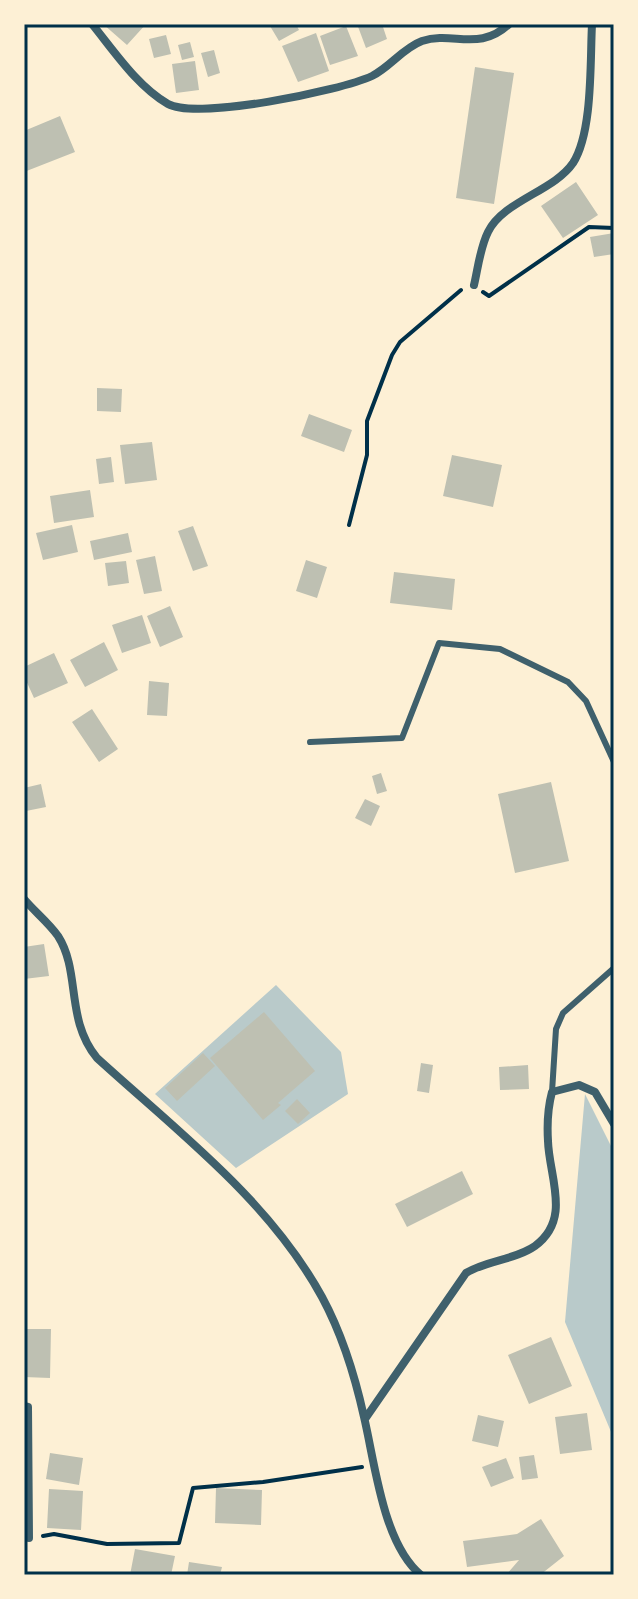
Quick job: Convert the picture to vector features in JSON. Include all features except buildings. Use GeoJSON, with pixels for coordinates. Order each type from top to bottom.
{"type":"FeatureCollection","features":[{"type":"Feature","properties":{"kind":"street"},"geometry":{"type":"LineString","coordinates":[[92,24],[155,94],[178,108],[196,109],[288,98],[337,88],[383,70],[423,41],[482,39],[509,24]]}},
{"type":"Feature","properties":{"kind":"street"},"geometry":{"type":"LineString","coordinates":[[474,285],[489,230],[507,213],[565,173],[582,146],[592,24]]}},
{"type":"Feature","properties":{"kind":"street"},"geometry":{"type":"LineString","coordinates":[[24,899],[58,935],[67,957],[84,1043],[269,1219],[322,1297],[348,1354],[365,1419],[372,1465],[395,1539],[407,1562],[418,1574]]}},
{"type":"Feature","properties":{"kind":"street"},"geometry":{"type":"LineString","coordinates":[[365,1419],[466,1273],[480,1265],[527,1251],[549,1230],[557,1211],[548,1143],[552,1092],[579,1085],[595,1092],[614,1124]]}},
{"type":"Feature","properties":{"kind":"street"},"geometry":{"type":"LineString","coordinates":[[24,1406],[28,1407],[29,1538]]}},
{"type":"Feature","properties":{"kind":"lane"},"geometry":{"type":"LineString","coordinates":[[310,742],[402,738],[439,643],[500,649],[568,682],[586,701],[614,762]]}},
{"type":"Feature","properties":{"kind":"lane"},"geometry":{"type":"LineString","coordinates":[[552,1092],[556,1029],[563,1013],[614,968]]}},
{"type":"Feature","properties":{"kind":"path"},"geometry":{"type":"LineString","coordinates":[[349,525],[367,455],[367,421],[400,342],[460,290],[474,285],[489,296],[589,227],[614,228]]}},
{"type":"Feature","properties":{"kind":"path"},"geometry":{"type":"LineString","coordinates":[[29,1538],[54,1534],[107,1544],[179,1543],[193,1488],[263,1482],[372,1465]]}},
{"type":"Feature","properties":{"kind":"shaded area"},"geometry":{"type":"Polygon","coordinates":[[[276,985],[341,1052],[348,1094],[236,1168],[155,1094],[276,985]]]}},
{"type":"Feature","properties":{"kind":"shaded area"},"geometry":{"type":"Polygon","coordinates":[[[585,1094],[614,1152],[614,1439],[565,1322],[585,1094]]]}}]}
